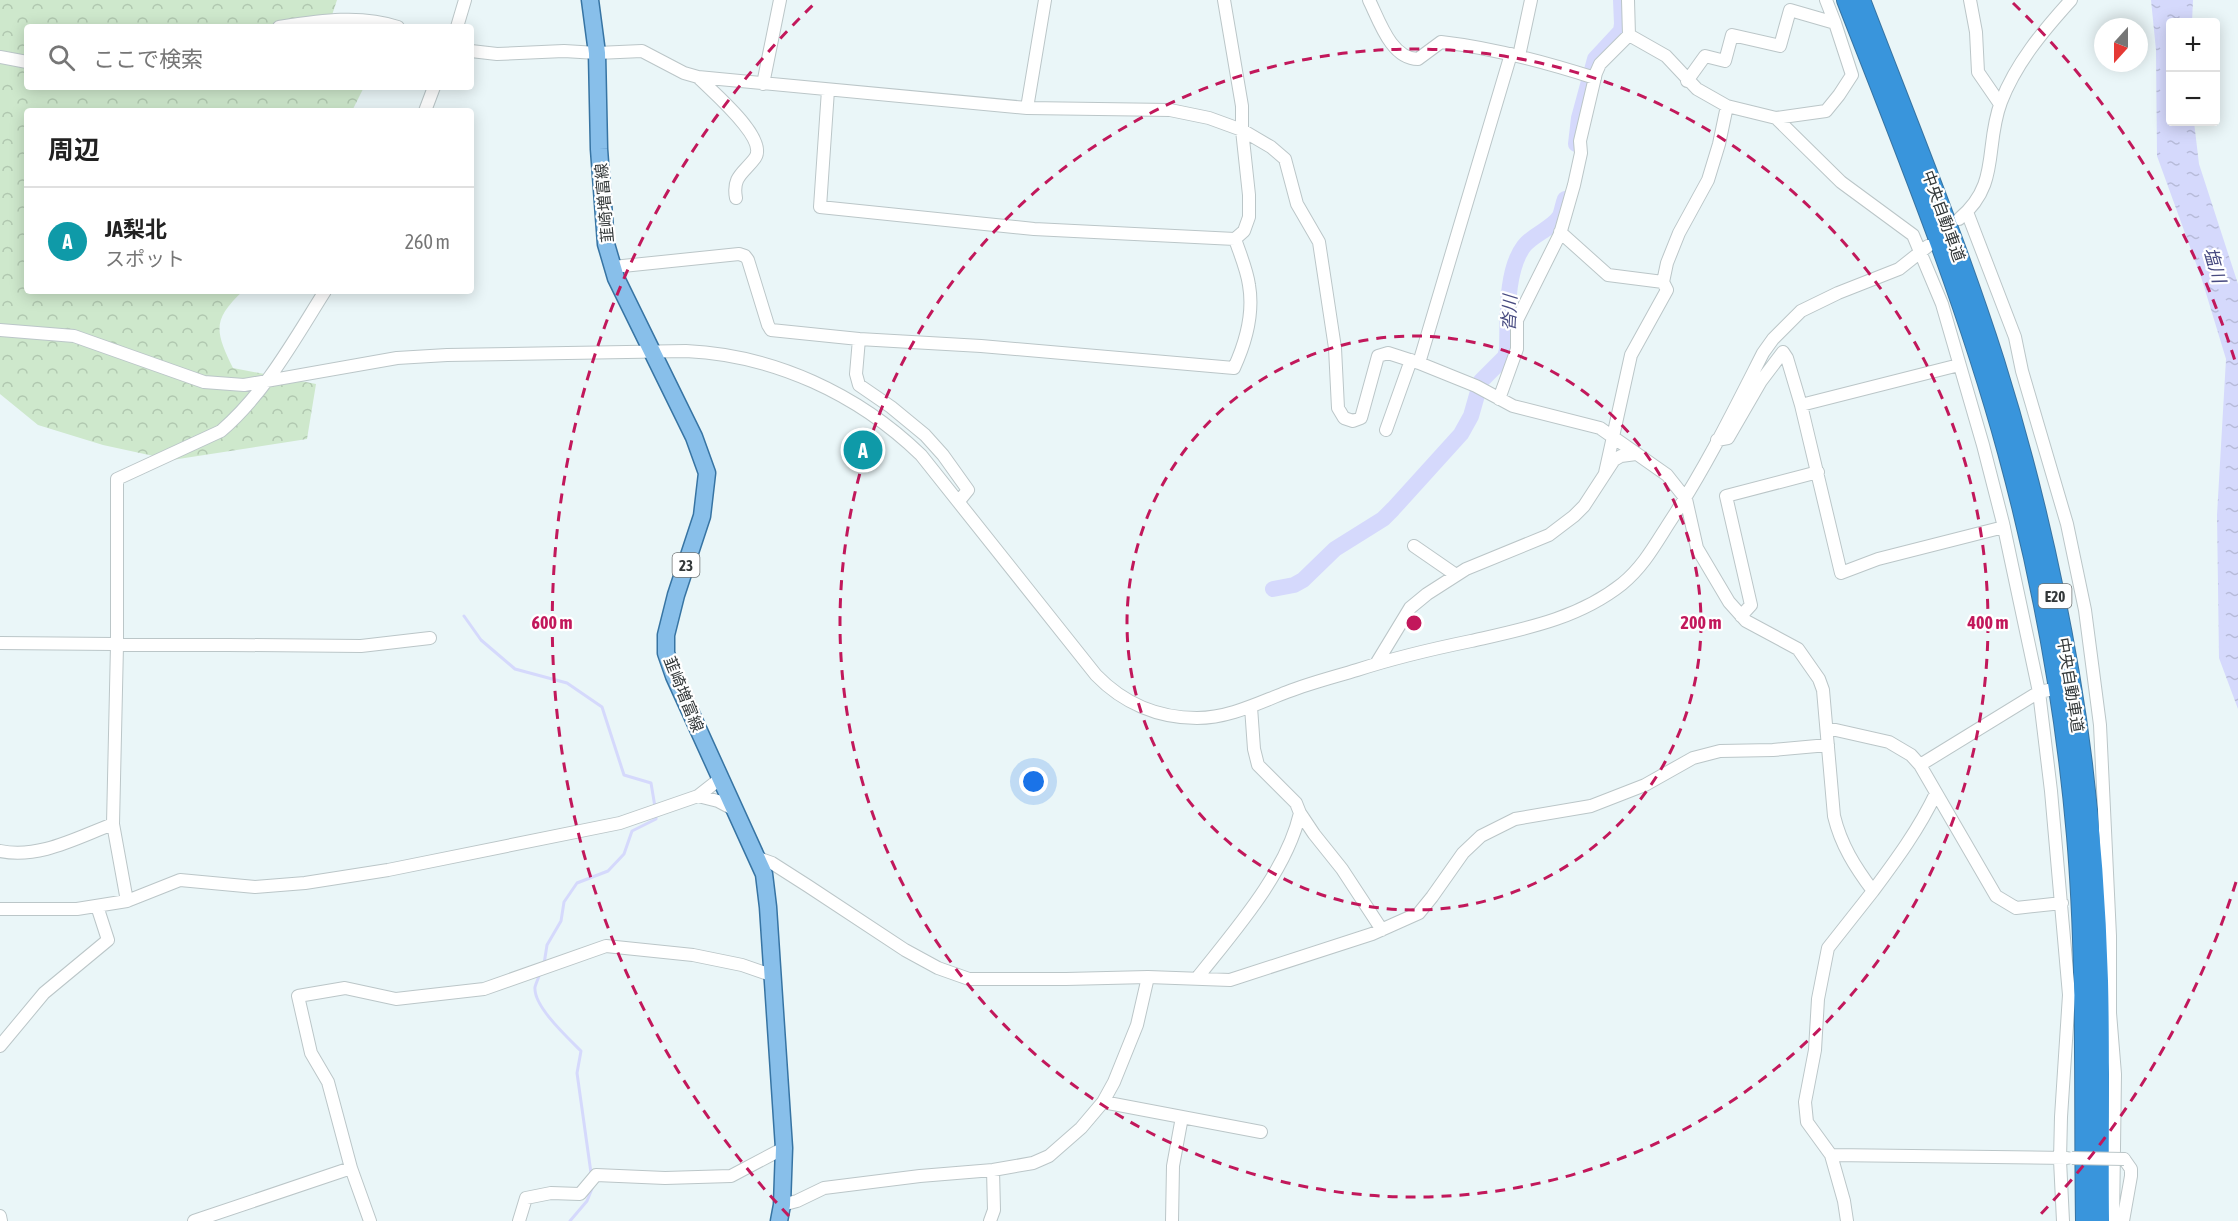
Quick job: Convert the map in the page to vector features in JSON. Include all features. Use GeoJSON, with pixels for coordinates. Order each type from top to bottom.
{"type":"FeatureCollection","features":[{"type":"Feature","properties":{"kind":"highway","name":"中央自動車道"},"geometry":{"type":"LineString","coordinates":[[1846,0],[1941,249],[1982,370],[2007,451],[2045,619],[2067,763],[2076,834],[2080,894],[2084,984],[2085,1221]]}},
{"type":"Feature","properties":{"kind":"highway","name":"中央自動車道"},"geometry":{"type":"LineString","coordinates":[[1861,0],[1954,241],[1995,362],[2040,522],[2060,617],[2082,763],[2094,891],[2099,981],[2100,1221]]}},
{"type":"Feature","properties":{"kind":"main road","name":"韮崎増富線"},"geometry":{"type":"LineString","coordinates":[[590,0],[597,53],[602,202],[606,244],[616,278],[654,351],[694,437],[707,473],[702,516],[676,595],[666,635],[666,653],[674,676],[764,874],[784,1148],[780,1213]]}},
{"type":"Feature","properties":{"kind":"street"},"geometry":{"type":"LineString","coordinates":[[459,24],[465,0]]}},
{"type":"Feature","properties":{"kind":"street"},"geometry":{"type":"LineString","coordinates":[[763,84],[780,0]]}},
{"type":"Feature","properties":{"kind":"street"},"geometry":{"type":"LineString","coordinates":[[1027,108],[1046,0]]}},
{"type":"Feature","properties":{"kind":"street"},"geometry":{"type":"LineString","coordinates":[[828,90],[820,207],[1034,229],[1235,239],[1244,231],[1249,217],[1249,195],[1242,130],[1242,106],[1224,0]]}},
{"type":"Feature","properties":{"kind":"street"},"geometry":{"type":"LineString","coordinates":[[1369,0],[1394,46],[1407,57],[1418,59],[1441,42],[1470,45],[1515,55],[1595,78]]}},
{"type":"Feature","properties":{"kind":"street"},"geometry":{"type":"LineString","coordinates":[[1386,430],[1415,361],[1531,0]]}},
{"type":"Feature","properties":{"kind":"street"},"geometry":{"type":"LineString","coordinates":[[1499,399],[1517,349],[1515,340],[1517,320],[1560,232],[1574,184],[1581,153],[1580,141],[1600,64],[1629,35],[1628,0]]}},
{"type":"Feature","properties":{"kind":"street"},"geometry":{"type":"LineString","coordinates":[[1629,35],[1666,56],[1687,81],[1726,106],[1776,118],[1826,111],[1850,81],[1852,75],[1826,0]]}},
{"type":"Feature","properties":{"kind":"street"},"geometry":{"type":"LineString","coordinates":[[1970,0],[1976,32],[1978,72],[2000,104]]}},
{"type":"Feature","properties":{"kind":"street"},"geometry":{"type":"LineString","coordinates":[[2071,0],[2015,69],[2000,104],[1984,189],[1963,215],[2014,338],[2067,524],[2085,610],[2100,724],[2110,936],[2110,1013],[2115,1074],[2113,1221]]}},
{"type":"Feature","properties":{"kind":"street"},"geometry":{"type":"LineString","coordinates":[[1687,81],[1705,56],[1725,61],[1732,34],[1780,46],[1790,10],[1835,24]]}},
{"type":"Feature","properties":{"kind":"street"},"geometry":{"type":"LineString","coordinates":[[304,24],[338,20],[384,24]]}},
{"type":"Feature","properties":{"kind":"street"},"geometry":{"type":"LineString","coordinates":[[474,51],[497,54],[642,51],[684,73],[698,77],[1027,108],[1170,110],[1209,118],[1242,130],[1271,147],[1285,159],[1297,204],[1319,242],[1335,348],[1336,394],[1340,414],[1353,421],[1360,418],[1378,356],[1388,353],[1415,361],[1479,388],[1513,406],[1600,428],[1668,475],[1686,499],[1697,548],[1729,602],[1746,621],[1798,649],[1820,680],[1827,728],[1834,816],[1839,835],[1850,859],[1873,891]]}},
{"type":"Feature","properties":{"kind":"street"},"geometry":{"type":"LineString","coordinates":[[0,57],[24,61]]}},
{"type":"Feature","properties":{"kind":"street"},"geometry":{"type":"LineString","coordinates":[[698,77],[735,112],[747,127],[757,153],[740,174],[734,188],[736,198]]}},
{"type":"Feature","properties":{"kind":"street"},"geometry":{"type":"LineString","coordinates":[[426,108],[433,90]]}},
{"type":"Feature","properties":{"kind":"street"},"geometry":{"type":"LineString","coordinates":[[1605,473],[1631,355],[1667,290],[1663,282],[1678,233],[1708,180],[1719,144],[1726,106]]}},
{"type":"Feature","properties":{"kind":"street"},"geometry":{"type":"LineString","coordinates":[[1776,118],[1841,182],[1913,235],[1924,249],[1983,445],[2044,691],[2068,995],[2063,1221]]}},
{"type":"Feature","properties":{"kind":"street"},"geometry":{"type":"LineString","coordinates":[[1560,232],[1608,275],[1663,282]]}},
{"type":"Feature","properties":{"kind":"street"},"geometry":{"type":"LineString","coordinates":[[613,267],[739,254],[745,256],[771,330],[1234,368],[1244,348],[1251,306],[1249,283],[1235,239]]}},
{"type":"Feature","properties":{"kind":"street"},"geometry":{"type":"LineString","coordinates":[[0,330],[74,336],[204,382],[244,386],[397,358],[654,351],[718,353],[739,356],[780,368],[862,408],[898,433],[921,455],[1109,689],[1125,700],[1148,710],[1172,716],[1216,717],[1376,664],[1532,627],[1570,615],[1598,600],[1623,583],[1647,559],[1686,499],[1763,353],[1789,323],[1801,311],[1814,304],[1899,269],[1924,249]]}},
{"type":"Feature","properties":{"kind":"street"},"geometry":{"type":"LineString","coordinates":[[127,901],[113,824],[117,645],[117,479],[221,431],[247,406],[268,381],[323,294]]}},
{"type":"Feature","properties":{"kind":"street"},"geometry":{"type":"LineString","coordinates":[[860,339],[856,374],[859,384],[891,406],[925,435],[943,455],[968,490],[959,501]]}},
{"type":"Feature","properties":{"kind":"street"},"geometry":{"type":"LineString","coordinates":[[1717,441],[1728,438],[1761,381],[1783,352],[1802,405],[1841,573],[1878,559],[2004,527]]}},
{"type":"Feature","properties":{"kind":"street"},"geometry":{"type":"LineString","coordinates":[[1802,405],[1959,364]]}},
{"type":"Feature","properties":{"kind":"street"},"geometry":{"type":"LineString","coordinates":[[1376,664],[1410,608],[1466,569],[1549,535],[1584,506],[1614,460],[1621,456],[1636,454]]}},
{"type":"Feature","properties":{"kind":"street"},"geometry":{"type":"LineString","coordinates":[[1741,616],[1751,605],[1726,496],[1818,472]]}},
{"type":"Feature","properties":{"kind":"street"},"geometry":{"type":"LineString","coordinates":[[1414,546],[1456,575]]}},
{"type":"Feature","properties":{"kind":"street"},"geometry":{"type":"LineString","coordinates":[[0,643],[362,646],[430,638]]}},
{"type":"Feature","properties":{"kind":"street"},"geometry":{"type":"LineString","coordinates":[[2081,684],[2094,681]]}},
{"type":"Feature","properties":{"kind":"street"},"geometry":{"type":"LineString","coordinates":[[1920,765],[2044,691]]}},
{"type":"Feature","properties":{"kind":"street"},"geometry":{"type":"LineString","coordinates":[[1251,707],[1254,749],[1258,765],[1296,803],[1300,813],[1342,869],[1382,930]]}},
{"type":"Feature","properties":{"kind":"street"},"geometry":{"type":"LineString","coordinates":[[1827,728],[1889,742],[1911,755],[1920,765],[1996,896],[2016,908],[2062,903]]}},
{"type":"Feature","properties":{"kind":"street"},"geometry":{"type":"LineString","coordinates":[[758,858],[772,863],[801,881],[905,950],[938,968],[969,979],[1148,977],[1230,980],[1382,930],[1419,913],[1463,853],[1481,836],[1515,819],[1591,806],[1645,785],[1693,758],[1720,751],[1773,750],[1828,745]]}},
{"type":"Feature","properties":{"kind":"street"},"geometry":{"type":"LineString","coordinates":[[0,909],[77,909],[97,906],[127,901],[180,880],[255,887],[305,883],[388,870],[620,823],[698,796],[721,778]]}},
{"type":"Feature","properties":{"kind":"street"},"geometry":{"type":"LineString","coordinates":[[1847,1221],[1832,1155],[1807,1122],[1805,1102],[1815,1050],[1818,999],[1828,948],[1914,834],[1936,793]]}},
{"type":"Feature","properties":{"kind":"street"},"geometry":{"type":"LineString","coordinates":[[698,796],[718,801],[735,810]]}},
{"type":"Feature","properties":{"kind":"street"},"geometry":{"type":"LineString","coordinates":[[1197,978],[1279,865],[1297,829],[1300,813]]}},
{"type":"Feature","properties":{"kind":"street"},"geometry":{"type":"LineString","coordinates":[[0,851],[17,855],[36,853],[113,824]]}},
{"type":"Feature","properties":{"kind":"street"},"geometry":{"type":"LineString","coordinates":[[0,1046],[44,993],[108,940],[97,906]]}},
{"type":"Feature","properties":{"kind":"street"},"geometry":{"type":"LineString","coordinates":[[370,1221],[351,1168],[328,1082],[311,1053],[298,996],[345,988],[396,999],[484,989],[606,946],[693,955],[742,965],[771,975]]}},
{"type":"Feature","properties":{"kind":"street"},"geometry":{"type":"LineString","coordinates":[[780,1213],[797,1201],[824,1188],[908,1177],[993,1170],[1033,1164],[1049,1156],[1081,1128],[1103,1102],[1137,1025],[1148,977]]}},
{"type":"Feature","properties":{"kind":"street"},"geometry":{"type":"LineString","coordinates":[[1103,1102],[1261,1132]]}},
{"type":"Feature","properties":{"kind":"street"},"geometry":{"type":"LineString","coordinates":[[1172,1221],[1173,1166],[1182,1117]]}},
{"type":"Feature","properties":{"kind":"street"},"geometry":{"type":"LineString","coordinates":[[519,1221],[526,1198],[551,1193],[580,1194],[596,1175],[665,1178],[731,1176],[784,1148]]}},
{"type":"Feature","properties":{"kind":"street"},"geometry":{"type":"LineString","coordinates":[[1832,1155],[2124,1159],[2131,1169],[2131,1176],[2122,1221]]}},
{"type":"Feature","properties":{"kind":"street"},"geometry":{"type":"LineString","coordinates":[[194,1221],[351,1168]]}},
{"type":"Feature","properties":{"kind":"street"},"geometry":{"type":"LineString","coordinates":[[990,1221],[994,1210],[993,1170]]}},
{"type":"Feature","properties":{"kind":"street"},"geometry":{"type":"LineString","coordinates":[[0,1216],[2,1221]]}},
{"type":"Feature","properties":{"kind":"green space"},"geometry":{"type":"Polygon","coordinates":[[[0,0],[337,0],[329,24],[24,24],[24,90],[362,90],[354,108],[24,108],[24,294],[240,294],[221,318],[220,326],[220,335],[233,368],[316,384],[307,439],[172,460],[103,445],[38,425],[0,394],[0,0]]]}},
{"type":"Feature","properties":{"kind":"water","name":"塩川"},"geometry":{"type":"Polygon","coordinates":[[[2151,0],[2193,0],[2192,18],[2166,18],[2166,126],[2194,126],[2199,164],[2238,284],[2238,709],[2219,658],[2217,515],[2226,359],[2202,280],[2157,156],[2156,50],[2151,0]]]}},
{"type":"Feature","properties":{"kind":"waterway","name":"沓川"},"geometry":{"type":"LineString","coordinates":[[1576,144],[1579,118],[1595,59],[1621,31],[1621,0]]}},
{"type":"Feature","properties":{"kind":"waterway","name":"沓川"},"geometry":{"type":"LineString","coordinates":[[1273,589],[1294,585],[1303,580],[1335,549],[1383,519],[1461,434],[1471,416],[1481,381],[1505,357],[1511,282],[1518,256],[1532,238],[1557,221],[1565,199]]}},
{"type":"Feature","properties":{"kind":"waterway"},"geometry":{"type":"LineString","coordinates":[[464,616],[481,640],[515,669],[567,683],[602,707],[624,775],[651,783],[655,807]]}},
{"type":"Feature","properties":{"kind":"waterway"},"geometry":{"type":"LineString","coordinates":[[544,964],[547,945],[561,921],[564,902],[577,883],[608,871],[624,854],[632,831],[656,819],[656,814]]}},
{"type":"Feature","properties":{"kind":"waterway"},"geometry":{"type":"LineString","coordinates":[[540,973],[535,987],[540,1003],[552,1021],[581,1051],[577,1073],[591,1173]]}},
{"type":"Feature","properties":{"kind":"waterway"},"geometry":{"type":"LineString","coordinates":[[570,1221],[587,1201],[593,1186]]}},
{"type":"Feature","properties":{"kind":"place","name":"JA梨北"},"geometry":{"type":"Point","coordinates":[863,450]}}]}
